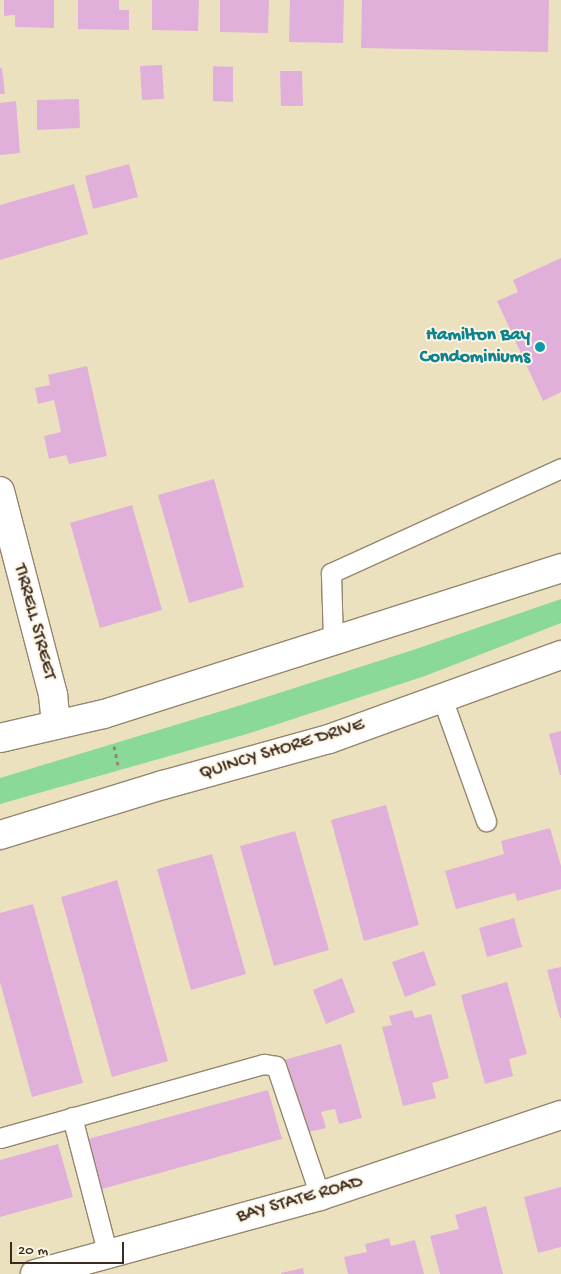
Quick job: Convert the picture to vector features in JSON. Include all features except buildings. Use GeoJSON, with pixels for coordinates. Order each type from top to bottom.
{"type":"FeatureCollection","features":[{"type":"Feature","properties":{"kind":"main road","name":"TIRRELL STREET"},"geometry":{"type":"LineString","coordinates":[[0,491],[53,695],[56,725]]}},
{"type":"Feature","properties":{"kind":"main road"},"geometry":{"type":"LineString","coordinates":[[0,738],[104,714],[561,568]]}},
{"type":"Feature","properties":{"kind":"main road","name":"QUINCY SHORE DRIVE"},"geometry":{"type":"LineString","coordinates":[[0,835],[163,785],[329,739],[561,655]]}},
{"type":"Feature","properties":{"kind":"main road","name":"BAY STATE ROAD"},"geometry":{"type":"LineString","coordinates":[[35,1274],[320,1196],[561,1115]]}},
{"type":"Feature","properties":{"kind":"lane"},"geometry":{"type":"LineString","coordinates":[[333,641],[331,573],[561,468]]}},
{"type":"Feature","properties":{"kind":"lane"},"geometry":{"type":"LineString","coordinates":[[442,698],[486,821]]}},
{"type":"Feature","properties":{"kind":"lane"},"geometry":{"type":"LineString","coordinates":[[0,1138],[264,1064],[276,1066],[320,1196]]}},
{"type":"Feature","properties":{"kind":"lane"},"geometry":{"type":"LineString","coordinates":[[72,1117],[108,1255]]}},
{"type":"Feature","properties":{"kind":"path"},"geometry":{"type":"LineString","coordinates":[[114,744],[119,770]]}},
{"type":"Feature","properties":{"kind":"green space"},"geometry":{"type":"Polygon","coordinates":[[[561,599],[561,623],[425,676],[247,734],[0,804],[0,778],[238,706],[416,649],[561,599]]]}},
{"type":"Feature","properties":{"kind":"place","name":"Hamilton Bay Condominiums"},"geometry":{"type":"Point","coordinates":[540,347]}}]}
